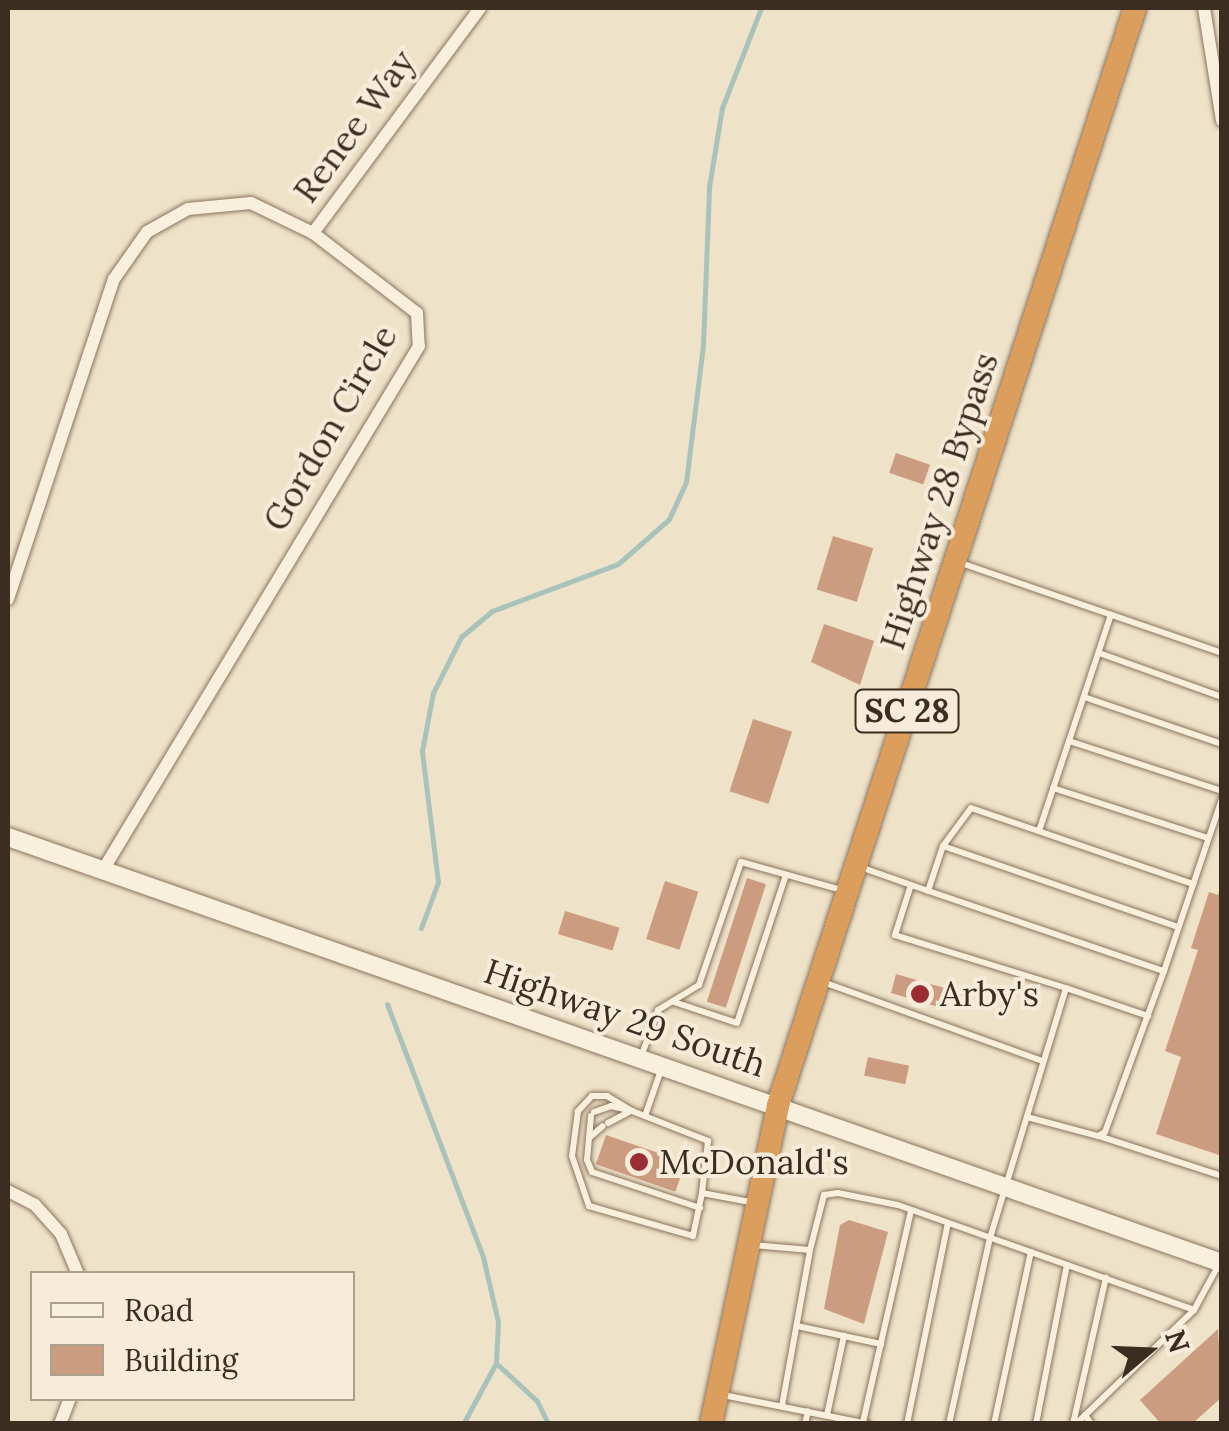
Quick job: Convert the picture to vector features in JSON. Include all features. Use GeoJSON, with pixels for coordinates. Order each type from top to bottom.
{"type":"FeatureCollection","features":[{"type":"Feature","properties":{"kind":"highway","name":"Highway 28 Bypass"},"geometry":{"type":"LineString","coordinates":[[711,1424],[778,1105],[1135,8]]}},
{"type":"Feature","properties":{"kind":"main road","name":"Highway 29 South"},"geometry":{"type":"LineString","coordinates":[[8,837],[1221,1262]]}},
{"type":"Feature","properties":{"kind":"street","name":"Renee Way"},"geometry":{"type":"LineString","coordinates":[[313,233],[480,8]]}},
{"type":"Feature","properties":{"kind":"street"},"geometry":{"type":"LineString","coordinates":[[1204,8],[1222,121]]}},
{"type":"Feature","properties":{"kind":"street","name":"Gordon Circle"},"geometry":{"type":"LineString","coordinates":[[8,598],[114,279],[139,240],[177,213],[223,202],[251,203],[313,233],[409,302],[422,326],[420,346],[103,870]]}},
{"type":"Feature","properties":{"kind":"street"},"geometry":{"type":"LineString","coordinates":[[8,1190],[35,1205],[61,1234],[77,1271]]}},
{"type":"Feature","properties":{"kind":"lane"},"geometry":{"type":"LineString","coordinates":[[956,561],[1222,653]]}},
{"type":"Feature","properties":{"kind":"lane"},"geometry":{"type":"LineString","coordinates":[[1038,831],[1111,615]]}},
{"type":"Feature","properties":{"kind":"lane"},"geometry":{"type":"LineString","coordinates":[[1098,653],[1222,697]]}},
{"type":"Feature","properties":{"kind":"lane"},"geometry":{"type":"LineString","coordinates":[[1084,697],[1222,744]]}},
{"type":"Feature","properties":{"kind":"lane"},"geometry":{"type":"LineString","coordinates":[[1069,740],[1222,795],[1106,1132],[1098,1136]]}},
{"type":"Feature","properties":{"kind":"lane"},"geometry":{"type":"LineString","coordinates":[[1053,788],[1208,838]]}},
{"type":"Feature","properties":{"kind":"lane"},"geometry":{"type":"LineString","coordinates":[[928,892],[943,846],[970,808],[1193,884]]}},
{"type":"Feature","properties":{"kind":"lane"},"geometry":{"type":"LineString","coordinates":[[943,846],[1179,927]]}},
{"type":"Feature","properties":{"kind":"lane"},"geometry":{"type":"LineString","coordinates":[[640,1058],[658,1010],[699,985],[740,862],[847,892]]}},
{"type":"Feature","properties":{"kind":"lane"},"geometry":{"type":"LineString","coordinates":[[856,865],[1164,971]]}},
{"type":"Feature","properties":{"kind":"lane"},"geometry":{"type":"LineString","coordinates":[[672,1001],[738,1023],[786,875]]}},
{"type":"Feature","properties":{"kind":"lane"},"geometry":{"type":"LineString","coordinates":[[910,885],[895,935],[1148,1016]]}},
{"type":"Feature","properties":{"kind":"lane"},"geometry":{"type":"LineString","coordinates":[[818,981],[1043,1061]]}},
{"type":"Feature","properties":{"kind":"lane"},"geometry":{"type":"LineString","coordinates":[[949,1424],[990,1238],[1066,988]]}},
{"type":"Feature","properties":{"kind":"lane"},"geometry":{"type":"LineString","coordinates":[[645,1116],[662,1066]]}},
{"type":"Feature","properties":{"kind":"lane"},"geometry":{"type":"LineString","coordinates":[[632,1111],[607,1096],[592,1096],[578,1111],[572,1156],[589,1206],[693,1236],[700,1208],[708,1141],[612,1106],[592,1114],[592,1172],[700,1208]]}},
{"type":"Feature","properties":{"kind":"lane"},"geometry":{"type":"LineString","coordinates":[[589,1138],[632,1111]]}},
{"type":"Feature","properties":{"kind":"lane"},"geometry":{"type":"LineString","coordinates":[[1026,1116],[1222,1176]]}},
{"type":"Feature","properties":{"kind":"lane"},"geometry":{"type":"LineString","coordinates":[[702,1192],[755,1203]]}},
{"type":"Feature","properties":{"kind":"lane"},"geometry":{"type":"LineString","coordinates":[[782,1406],[824,1195],[911,1210],[1194,1310]]}},
{"type":"Feature","properties":{"kind":"lane"},"geometry":{"type":"LineString","coordinates":[[717,1394],[866,1423],[911,1210]]}},
{"type":"Feature","properties":{"kind":"lane"},"geometry":{"type":"LineString","coordinates":[[907,1424],[948,1223]]}},
{"type":"Feature","properties":{"kind":"lane"},"geometry":{"type":"LineString","coordinates":[[746,1244],[810,1250]]}},
{"type":"Feature","properties":{"kind":"lane"},"geometry":{"type":"LineString","coordinates":[[994,1424],[1030,1252]]}},
{"type":"Feature","properties":{"kind":"lane"},"geometry":{"type":"LineString","coordinates":[[1075,1424],[1194,1310],[1221,1262]]}},
{"type":"Feature","properties":{"kind":"lane"},"geometry":{"type":"LineString","coordinates":[[1036,1424],[1067,1265]]}},
{"type":"Feature","properties":{"kind":"lane"},"geometry":{"type":"LineString","coordinates":[[1075,1424],[1106,1278]]}},
{"type":"Feature","properties":{"kind":"lane"},"geometry":{"type":"LineString","coordinates":[[796,1326],[881,1344]]}},
{"type":"Feature","properties":{"kind":"lane"},"geometry":{"type":"LineString","coordinates":[[828,1415],[844,1336]]}},
{"type":"Feature","properties":{"kind":"lane"},"geometry":{"type":"LineString","coordinates":[[805,1424],[808,1411]]}},
{"type":"Feature","properties":{"kind":"lane"},"geometry":{"type":"LineString","coordinates":[[1085,1415],[1092,1424]]}},
{"type":"Feature","properties":{"kind":"building"},"geometry":{"type":"Polygon","coordinates":[[[896,453],[930,465],[923,485],[889,473],[896,453]]]}},
{"type":"Feature","properties":{"kind":"building"},"geometry":{"type":"Polygon","coordinates":[[[833,536],[873,548],[857,602],[817,590],[833,536]]]}},
{"type":"Feature","properties":{"kind":"building"},"geometry":{"type":"Polygon","coordinates":[[[824,624],[874,641],[860,685],[811,662],[824,624]]]}},
{"type":"Feature","properties":{"kind":"building"},"geometry":{"type":"Polygon","coordinates":[[[753,719],[792,732],[769,804],[730,791],[753,719]]]}},
{"type":"Feature","properties":{"kind":"building"},"geometry":{"type":"Polygon","coordinates":[[[747,878],[766,884],[726,1008],[707,1002],[747,878]]]}},
{"type":"Feature","properties":{"kind":"building"},"geometry":{"type":"Polygon","coordinates":[[[665,881],[698,892],[679,950],[646,939],[665,881]]]}},
{"type":"Feature","properties":{"kind":"building"},"geometry":{"type":"Polygon","coordinates":[[[1221,886],[1222,1156],[1156,1134],[1181,1057],[1165,1051],[1198,950],[1191,948],[1209,892],[1218,895],[1221,886]]]}},
{"type":"Feature","properties":{"kind":"building"},"geometry":{"type":"Polygon","coordinates":[[[565,911],[620,928],[612,951],[558,934],[565,911]]]}},
{"type":"Feature","properties":{"kind":"building"},"geometry":{"type":"Polygon","coordinates":[[[896,974],[965,994],[962,1004],[948,999],[945,1009],[891,993],[896,974]]]}},
{"type":"Feature","properties":{"kind":"building"},"geometry":{"type":"Polygon","coordinates":[[[868,1057],[909,1066],[905,1084],[864,1076],[868,1057]]]}},
{"type":"Feature","properties":{"kind":"building"},"geometry":{"type":"Polygon","coordinates":[[[606,1135],[685,1162],[675,1192],[596,1164],[606,1135]]]}},
{"type":"Feature","properties":{"kind":"building"},"geometry":{"type":"Polygon","coordinates":[[[849,1220],[888,1232],[864,1324],[824,1309],[840,1225],[849,1220]]]}},
{"type":"Feature","properties":{"kind":"building"},"geometry":{"type":"Polygon","coordinates":[[[1218,1329],[1222,1397],[1192,1424],[1161,1424],[1140,1400],[1218,1329]]]}},
{"type":"Feature","properties":{"kind":"waterway"},"geometry":{"type":"LineString","coordinates":[[421,928],[438,882],[422,751],[433,693],[461,637],[492,611],[618,564],[669,519],[686,482],[703,345],[709,187],[722,108],[761,8]]}},
{"type":"Feature","properties":{"kind":"waterway"},"geometry":{"type":"LineString","coordinates":[[387,1004],[483,1257],[498,1322],[496,1363],[463,1424]]}},
{"type":"Feature","properties":{"kind":"waterway"},"geometry":{"type":"LineString","coordinates":[[496,1363],[537,1401],[548,1424]]}},
{"type":"Feature","properties":{"kind":"place","name":"Arby's"},"geometry":{"type":"Point","coordinates":[920,994]}},
{"type":"Feature","properties":{"kind":"place","name":"McDonald's"},"geometry":{"type":"Point","coordinates":[639,1162]}}]}
